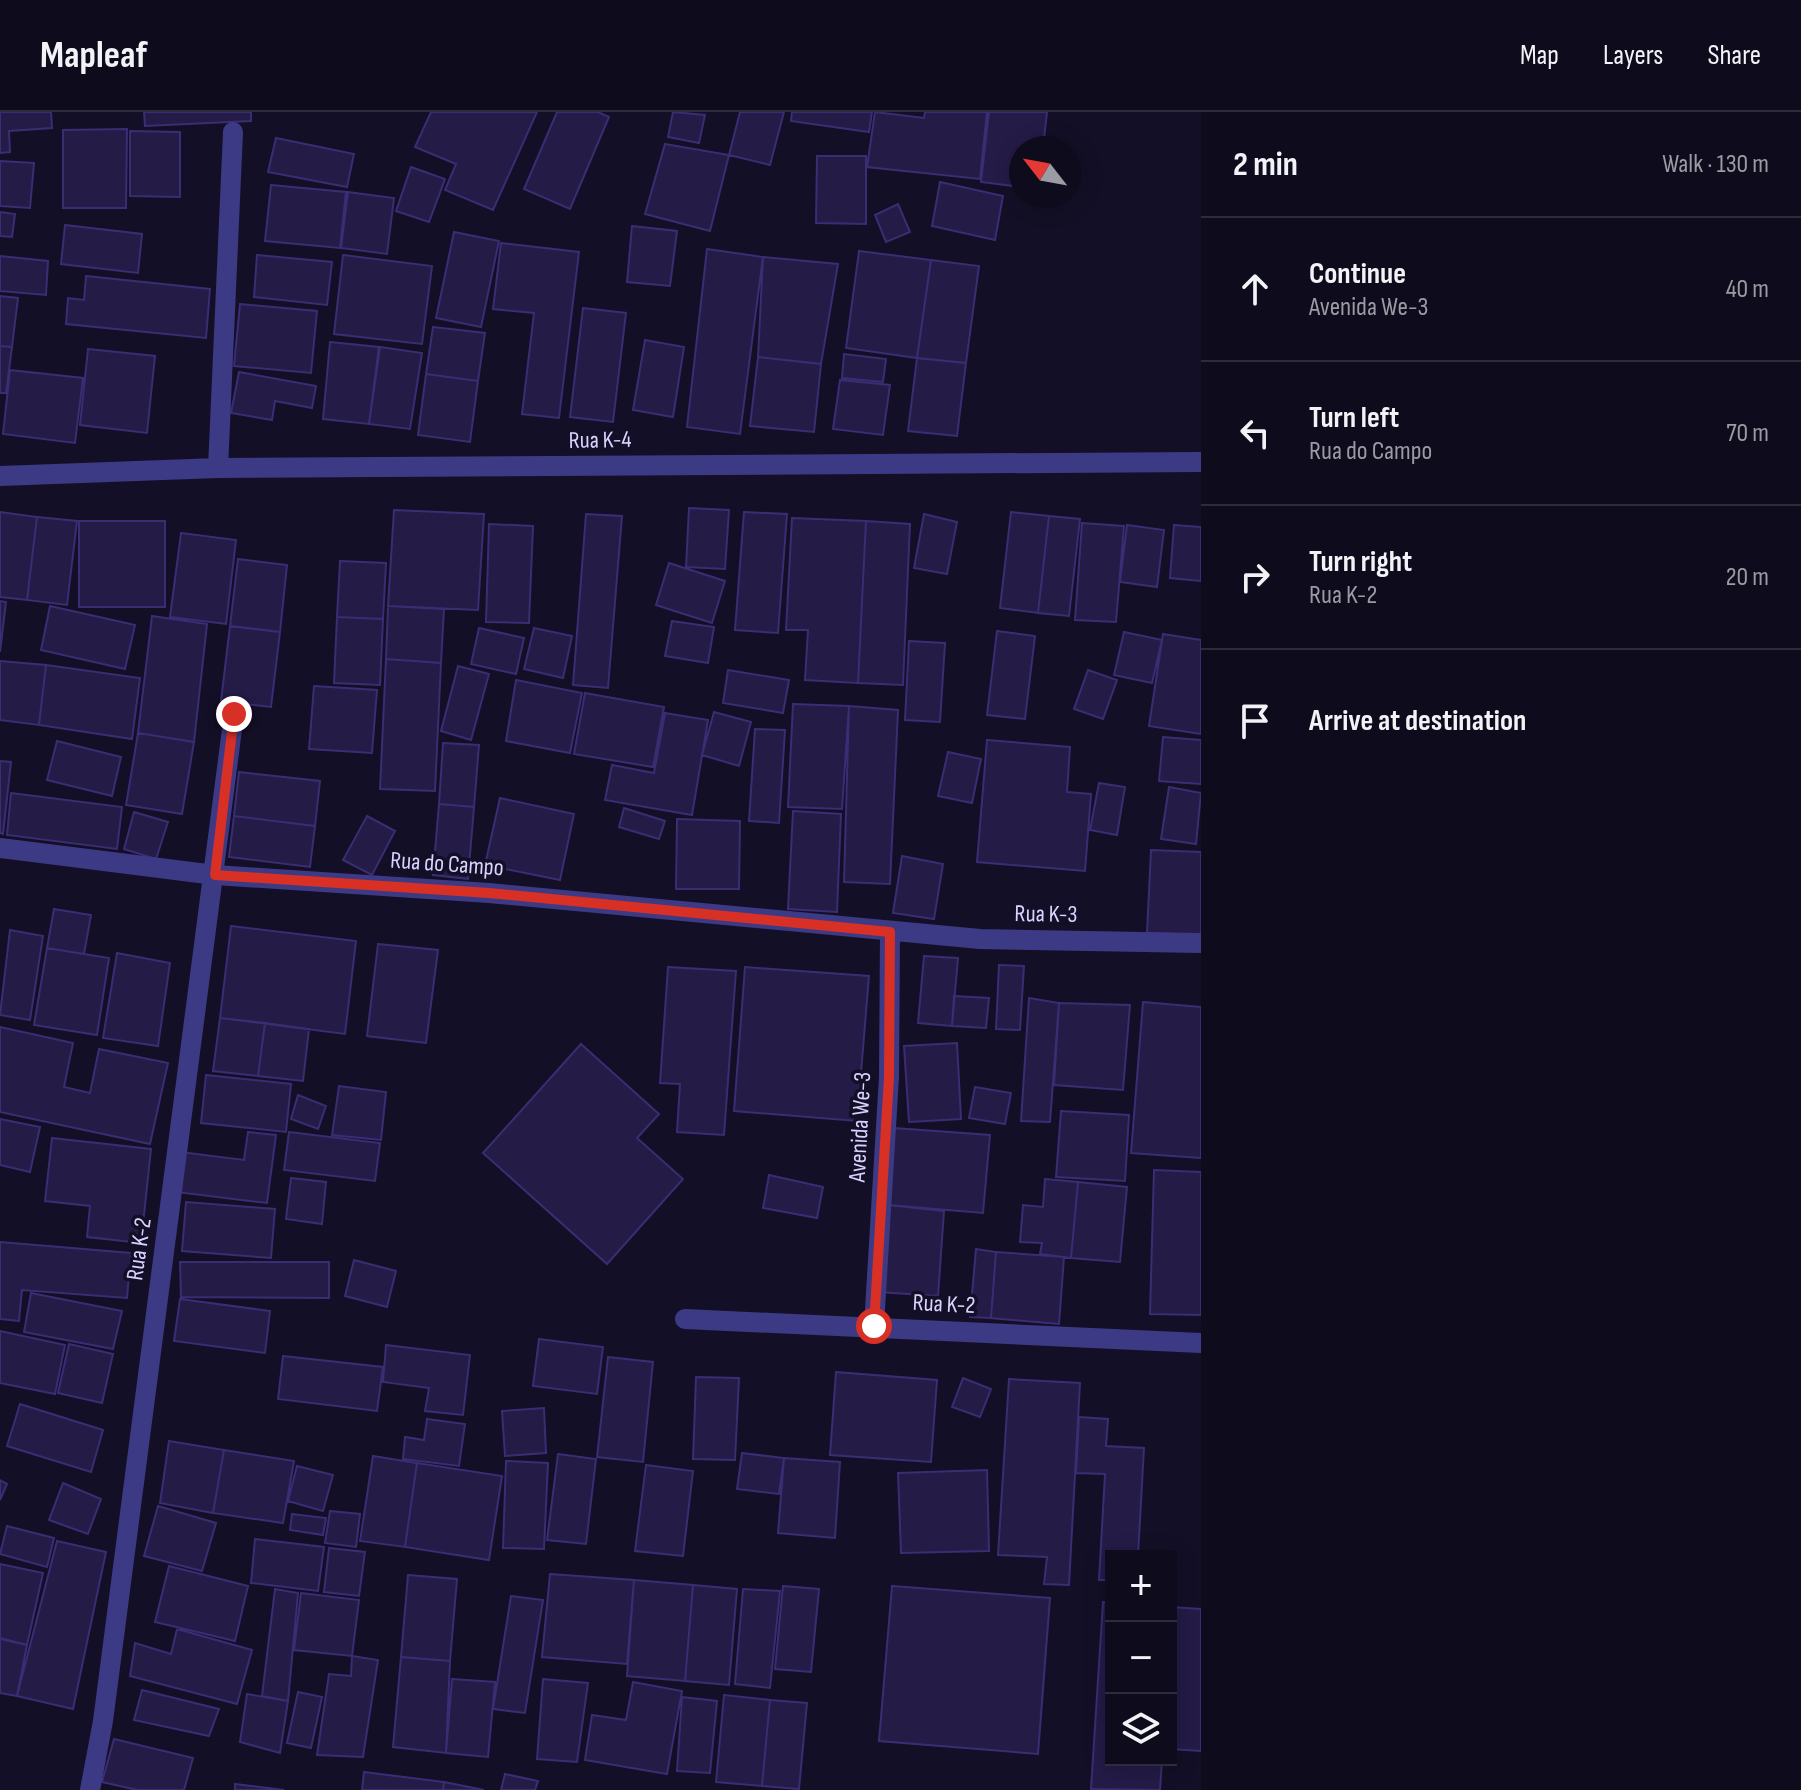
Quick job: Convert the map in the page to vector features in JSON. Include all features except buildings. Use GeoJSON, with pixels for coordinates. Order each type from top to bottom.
{"type":"FeatureCollection","features":[{"type":"Feature","properties":{"kind":"street"},"geometry":{"type":"LineString","coordinates":[[218,468],[233,132]]}},
{"type":"Feature","properties":{"kind":"street","name":"Rua K-4"},"geometry":{"type":"LineString","coordinates":[[0,476],[218,468],[1201,462]]}},
{"type":"Feature","properties":{"kind":"street","name":"Rua K-2"},"geometry":{"type":"LineString","coordinates":[[90,1790],[103,1721],[234,714]]}},
{"type":"Feature","properties":{"kind":"street","name":"Rua do Campo"},"geometry":{"type":"LineString","coordinates":[[0,848],[215,875],[489,893],[890,932]]}},
{"type":"Feature","properties":{"kind":"street","name":"Rua K-3"},"geometry":{"type":"LineString","coordinates":[[890,932],[980,939],[1201,943]]}},
{"type":"Feature","properties":{"kind":"street","name":"Avenida We-3"},"geometry":{"type":"LineString","coordinates":[[874,1326],[889,1077],[890,932]]}},
{"type":"Feature","properties":{"kind":"street","name":"Rua K-2"},"geometry":{"type":"LineString","coordinates":[[685,1319],[1201,1343]]}},
{"type":"Feature","properties":{"kind":"route"},"geometry":{"type":"LineString","coordinates":[[234,714],[215,875],[489,893],[890,932],[889,1077],[874,1326]]}}]}
